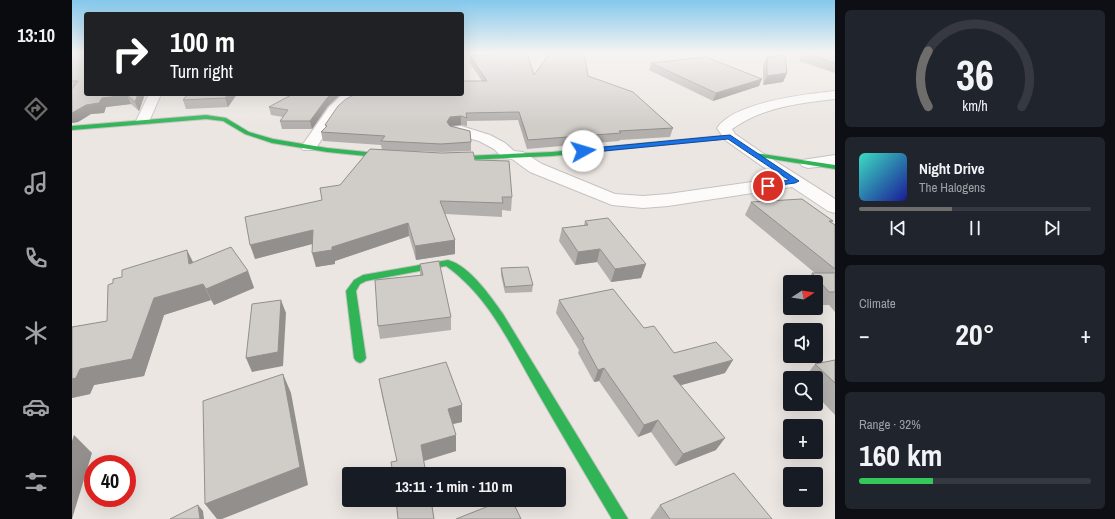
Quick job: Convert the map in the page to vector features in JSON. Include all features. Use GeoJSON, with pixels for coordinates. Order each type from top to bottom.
{"type":"FeatureCollection","features":[{"type":"Feature","properties":{"kind":"street"},"geometry":{"type":"LineString","coordinates":[[143,121],[154,96]]}},
{"type":"Feature","properties":{"kind":"street"},"geometry":{"type":"LineString","coordinates":[[309,147],[326,118],[344,98],[348,96]]}},
{"type":"Feature","properties":{"kind":"street"},"geometry":{"type":"LineString","coordinates":[[831,98],[799,99],[750,112],[735,119],[724,128],[730,137],[755,156],[835,207]]}},
{"type":"Feature","properties":{"kind":"street"},"geometry":{"type":"LineString","coordinates":[[72,128],[206,117],[224,119],[247,133],[272,141],[380,156],[403,157]]}},
{"type":"Feature","properties":{"kind":"street"},"geometry":{"type":"LineString","coordinates":[[455,130],[474,132],[536,168],[612,199],[622,201],[668,200],[795,181]]}},
{"type":"Feature","properties":{"kind":"street"},"geometry":{"type":"LineString","coordinates":[[434,158],[552,154],[730,137]]}},
{"type":"Feature","properties":{"kind":"street"},"geometry":{"type":"LineString","coordinates":[[755,156],[835,167]]}},
{"type":"Feature","properties":{"kind":"street"},"geometry":{"type":"LineString","coordinates":[[808,163],[835,160]]}},
{"type":"Feature","properties":{"kind":"street"},"geometry":{"type":"LineString","coordinates":[[360,358],[351,291],[357,282],[363,278],[448,263],[457,267],[483,296],[500,322],[620,519]]}},
{"type":"Feature","properties":{"kind":"building"},"geometry":{"type":"Polygon","coordinates":[[[72,77],[84,77],[84,96],[119,96],[102,98],[99,103],[86,105],[72,113],[72,89],[78,81],[72,81],[72,77]]]}},
{"type":"Feature","properties":{"kind":"building"},"geometry":{"type":"Polygon","coordinates":[[[484,77],[591,77],[633,92],[673,128],[619,131],[621,133],[528,140],[519,112],[466,113],[467,118],[461,116],[450,117],[447,122],[450,126],[470,131],[471,142],[441,144],[381,141],[385,136],[321,132],[327,126],[325,125],[338,106],[352,96],[464,96],[464,81],[487,81],[484,77]]]}},
{"type":"Feature","properties":{"kind":"building"},"geometry":{"type":"Polygon","coordinates":[[[682,77],[757,77],[762,79],[716,93],[682,77]]]}},
{"type":"Feature","properties":{"kind":"building"},"geometry":{"type":"Polygon","coordinates":[[[128,96],[137,96],[135,102],[128,96]]]}},
{"type":"Feature","properties":{"kind":"building"},"geometry":{"type":"Polygon","coordinates":[[[186,96],[226,96],[225,98],[183,100],[186,96]]]}},
{"type":"Feature","properties":{"kind":"building"},"geometry":{"type":"Polygon","coordinates":[[[289,96],[329,96],[310,121],[280,121],[288,110],[269,107],[289,96]]]}},
{"type":"Feature","properties":{"kind":"building"},"geometry":{"type":"Polygon","coordinates":[[[370,149],[441,153],[473,152],[475,160],[509,161],[512,197],[502,197],[503,203],[440,201],[455,240],[415,246],[408,223],[332,247],[332,250],[312,253],[313,230],[250,245],[245,217],[322,200],[320,188],[340,185],[370,149]]]}},
{"type":"Feature","properties":{"kind":"building"},"geometry":{"type":"Polygon","coordinates":[[[802,199],[833,221],[829,221],[835,225],[835,269],[751,202],[802,199]]]}},
{"type":"Feature","properties":{"kind":"building"},"geometry":{"type":"Polygon","coordinates":[[[608,218],[646,264],[615,269],[600,249],[578,252],[562,228],[588,225],[585,221],[608,218]]]}},
{"type":"Feature","properties":{"kind":"building"},"geometry":{"type":"Polygon","coordinates":[[[231,247],[248,271],[206,289],[203,284],[154,298],[132,359],[80,369],[76,378],[72,379],[72,327],[107,321],[108,285],[113,283],[113,279],[122,277],[122,270],[187,250],[189,264],[231,247]]]}},
{"type":"Feature","properties":{"kind":"building"},"geometry":{"type":"Polygon","coordinates":[[[439,261],[451,317],[378,326],[375,280],[423,275],[420,264],[439,261]]]}},
{"type":"Feature","properties":{"kind":"building"},"geometry":{"type":"Polygon","coordinates":[[[528,267],[533,285],[505,287],[501,268],[528,267]]]}},
{"type":"Feature","properties":{"kind":"building"},"geometry":{"type":"Polygon","coordinates":[[[812,273],[835,273],[835,292],[829,292],[823,285],[823,275],[814,275],[812,273]]]}},
{"type":"Feature","properties":{"kind":"building"},"geometry":{"type":"Polygon","coordinates":[[[613,289],[644,328],[654,326],[674,353],[716,342],[733,360],[673,376],[725,438],[683,454],[658,420],[644,425],[604,368],[598,370],[582,340],[584,339],[559,300],[613,289]]]}},
{"type":"Feature","properties":{"kind":"building"},"geometry":{"type":"Polygon","coordinates":[[[281,300],[278,352],[246,358],[252,304],[281,300]]]}},
{"type":"Feature","properties":{"kind":"building"},"geometry":{"type":"Polygon","coordinates":[[[835,360],[835,383],[815,364],[835,360]]]}},
{"type":"Feature","properties":{"kind":"building"},"geometry":{"type":"Polygon","coordinates":[[[446,362],[462,405],[448,409],[456,435],[421,445],[425,467],[392,467],[391,462],[397,461],[379,379],[446,362]]]}},
{"type":"Feature","properties":{"kind":"building"},"geometry":{"type":"Polygon","coordinates":[[[283,374],[300,467],[205,504],[203,401],[283,374]]]}},
{"type":"Feature","properties":{"kind":"building"},"geometry":{"type":"Polygon","coordinates":[[[734,473],[772,519],[670,519],[660,505],[734,473]]]}},
{"type":"Feature","properties":{"kind":"building"},"geometry":{"type":"Polygon","coordinates":[[[198,505],[200,519],[170,519],[198,505]]]}},
{"type":"Feature","properties":{"kind":"building"},"geometry":{"type":"Polygon","coordinates":[[[397,507],[432,507],[434,519],[398,519],[397,507]]]}},
{"type":"Feature","properties":{"kind":"building"},"geometry":{"type":"Polygon","coordinates":[[[486,507],[515,507],[521,519],[456,519],[486,507]]]}},
{"type":"Feature","properties":{"kind":"traffic: fast"},"geometry":{"type":"LineString","coordinates":[[72,128],[206,117],[224,119],[247,133],[272,141],[327,150],[396,157]]}},
{"type":"Feature","properties":{"kind":"traffic: fast"},"geometry":{"type":"LineString","coordinates":[[444,159],[552,154],[730,137]]}},
{"type":"Feature","properties":{"kind":"traffic: fast"},"geometry":{"type":"LineString","coordinates":[[755,155],[835,167]]}},
{"type":"Feature","properties":{"kind":"traffic: fast"},"geometry":{"type":"LineString","coordinates":[[360,358],[351,291],[357,282],[363,278],[448,263],[475,285],[488,300],[510,334],[620,519]]}},
{"type":"Feature","properties":{"kind":"route"},"geometry":{"type":"LineString","coordinates":[[583,151],[664,142],[730,137],[755,156],[795,181],[768,186]]}}]}
